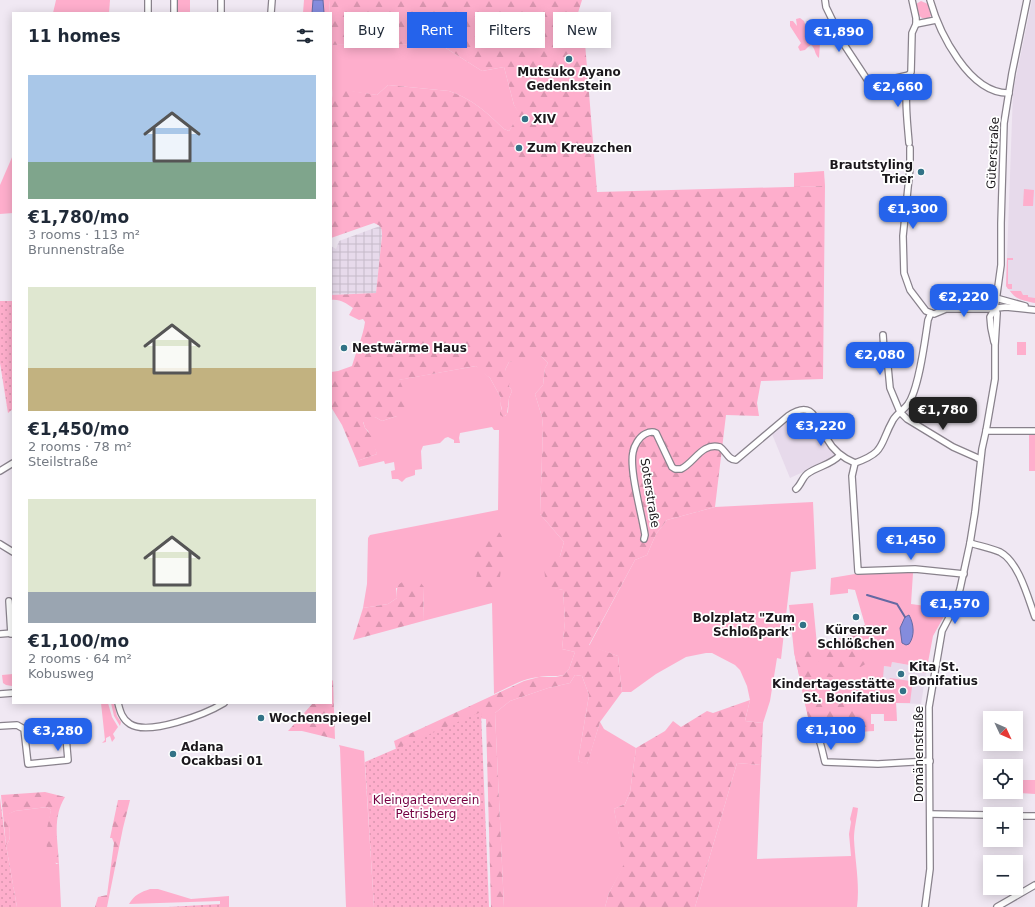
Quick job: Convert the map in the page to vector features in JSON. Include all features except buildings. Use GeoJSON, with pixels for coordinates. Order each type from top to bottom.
{"type":"FeatureCollection","features":[{"type":"Feature","properties":{"kind":"street"},"geometry":{"type":"LineString","coordinates":[[148,0],[148,12]]}},
{"type":"Feature","properties":{"kind":"street"},"geometry":{"type":"LineString","coordinates":[[174,0],[174,12]]}},
{"type":"Feature","properties":{"kind":"street"},"geometry":{"type":"LineString","coordinates":[[221,0],[221,12]]}},
{"type":"Feature","properties":{"kind":"street"},"geometry":{"type":"LineString","coordinates":[[271,12],[272,0]]}},
{"type":"Feature","properties":{"kind":"street"},"geometry":{"type":"LineString","coordinates":[[825,0],[826,7],[845,46],[878,94],[882,94],[888,89],[896,78],[909,75]]}},
{"type":"Feature","properties":{"kind":"street"},"geometry":{"type":"LineString","coordinates":[[912,0],[916,24],[912,33],[911,72],[906,86],[910,168],[903,236],[904,273],[910,290],[926,311],[934,314],[946,310],[995,308],[1034,309]]}},
{"type":"Feature","properties":{"kind":"street"},"geometry":{"type":"LineString","coordinates":[[930,0],[936,20],[957,58],[972,76],[987,88],[995,92],[1009,93]]}},
{"type":"Feature","properties":{"kind":"street","name":"Güterstraße"},"geometry":{"type":"LineString","coordinates":[[995,308],[1001,265],[1004,123],[1027,0]]}},
{"type":"Feature","properties":{"kind":"street"},"geometry":{"type":"LineString","coordinates":[[916,24],[936,20]]}},
{"type":"Feature","properties":{"kind":"street"},"geometry":{"type":"LineString","coordinates":[[996,298],[1034,309]]}},
{"type":"Feature","properties":{"kind":"street","name":"Domänenstraße"},"geometry":{"type":"LineString","coordinates":[[925,907],[930,869],[929,707],[942,631],[954,608],[964,574],[970,543],[975,512],[980,459],[995,379],[997,313],[995,308]]}},
{"type":"Feature","properties":{"kind":"street"},"geometry":{"type":"LineString","coordinates":[[931,313],[928,320],[915,388],[908,404],[894,418],[881,448],[869,458],[855,464],[852,476],[858,571],[915,569],[964,574]]}},
{"type":"Feature","properties":{"kind":"street"},"geometry":{"type":"LineString","coordinates":[[883,335],[890,388],[900,412],[907,419],[953,448],[980,459]]}},
{"type":"Feature","properties":{"kind":"street","name":"Soterstraße"},"geometry":{"type":"LineString","coordinates":[[644,539],[645,535],[634,475],[632,453],[638,440],[646,433],[656,433],[672,467],[675,469],[681,469],[699,453],[712,446],[720,447],[732,460],[736,460],[788,416],[796,411],[804,410],[811,412],[817,418],[827,439],[840,455],[846,460],[855,464]]}},
{"type":"Feature","properties":{"kind":"street"},"geometry":{"type":"LineString","coordinates":[[986,431],[1035,431]]}},
{"type":"Feature","properties":{"kind":"street"},"geometry":{"type":"LineString","coordinates":[[796,489],[799,487],[807,474],[831,463],[840,455]]}},
{"type":"Feature","properties":{"kind":"street"},"geometry":{"type":"LineString","coordinates":[[0,471],[12,464]]}},
{"type":"Feature","properties":{"kind":"street"},"geometry":{"type":"LineString","coordinates":[[970,543],[999,552],[1010,561],[1018,573],[1035,617]]}},
{"type":"Feature","properties":{"kind":"street"},"geometry":{"type":"LineString","coordinates":[[0,544],[12,551]]}},
{"type":"Feature","properties":{"kind":"street"},"geometry":{"type":"LineString","coordinates":[[0,634],[12,634],[9,601]]}},
{"type":"Feature","properties":{"kind":"street"},"geometry":{"type":"LineString","coordinates":[[0,694],[12,693]]}},
{"type":"Feature","properties":{"kind":"street"},"geometry":{"type":"LineString","coordinates":[[118,704],[124,718],[130,724],[139,727],[163,725],[187,720],[222,704]]}},
{"type":"Feature","properties":{"kind":"street"},"geometry":{"type":"LineString","coordinates":[[806,724],[813,728],[818,736],[825,762],[878,764],[930,761]]}},
{"type":"Feature","properties":{"kind":"street"},"geometry":{"type":"LineString","coordinates":[[0,726],[17,725],[24,729],[65,725],[68,760],[28,764],[24,729]]}},
{"type":"Feature","properties":{"kind":"street"},"geometry":{"type":"LineString","coordinates":[[930,814],[983,815]]}},
{"type":"Feature","properties":{"kind":"street"},"geometry":{"type":"LineString","coordinates":[[1023,816],[1035,816]]}},
{"type":"Feature","properties":{"kind":"street"},"geometry":{"type":"LineString","coordinates":[[997,907],[1035,885]]}},
{"type":"Feature","properties":{"kind":"shaded area"},"geometry":{"type":"Polygon","coordinates":[[[1032,0],[1035,0],[1035,303],[1019,299],[1014,296],[1006,286],[1013,92],[1032,0]]]}},
{"type":"Feature","properties":{"kind":"shaded area"},"geometry":{"type":"Polygon","coordinates":[[[380,226],[382,228],[376,293],[332,295],[332,247],[336,249],[339,241],[380,226]]]}},
{"type":"Feature","properties":{"kind":"shaded area"},"geometry":{"type":"Polygon","coordinates":[[[804,413],[811,416],[827,445],[835,454],[829,460],[790,478],[772,434],[796,415],[804,413]]]}},
{"type":"Feature","properties":{"kind":"shaded area","name":"Kindertagesstätte St. Bonifatius"},"geometry":{"type":"Polygon","coordinates":[[[892,662],[916,667],[916,671],[926,673],[921,704],[896,703],[897,721],[884,721],[882,678],[884,666],[891,667],[892,662]]]}},
{"type":"Feature","properties":{"kind":"green space"},"geometry":{"type":"Polygon","coordinates":[[[56,0],[110,0],[109,12],[53,12],[56,0]]]}},
{"type":"Feature","properties":{"kind":"green space"},"geometry":{"type":"Polygon","coordinates":[[[174,0],[190,0],[190,12],[174,12],[174,0]]]}},
{"type":"Feature","properties":{"kind":"green space"},"geometry":{"type":"Polygon","coordinates":[[[304,0],[313,0],[312,12],[303,12],[304,0]]]}},
{"type":"Feature","properties":{"kind":"green space"},"geometry":{"type":"Polygon","coordinates":[[[323,0],[329,0],[330,12],[324,12],[323,0]]]}},
{"type":"Feature","properties":{"kind":"green space"},"geometry":{"type":"Polygon","coordinates":[[[329,0],[582,0],[578,12],[553,12],[553,48],[585,48],[597,192],[825,186],[823,379],[761,381],[757,403],[759,416],[726,415],[715,507],[667,520],[656,534],[647,555],[635,560],[589,645],[618,656],[622,692],[600,722],[587,765],[578,761],[589,695],[582,676],[575,675],[570,683],[548,688],[510,701],[495,713],[504,907],[491,907],[486,719],[477,718],[396,749],[394,741],[524,681],[539,677],[556,677],[564,675],[569,669],[575,652],[562,649],[565,621],[563,590],[546,587],[544,567],[560,556],[564,542],[540,514],[543,428],[542,417],[535,394],[543,385],[545,368],[548,363],[541,356],[531,360],[522,358],[519,361],[509,362],[505,370],[509,376],[509,386],[512,391],[509,398],[507,414],[503,417],[500,415],[502,410],[500,401],[501,398],[490,378],[476,366],[399,380],[412,406],[397,416],[382,421],[375,417],[372,422],[363,422],[365,428],[372,437],[377,454],[357,461],[342,425],[332,409],[332,372],[352,366],[365,322],[363,319],[359,320],[349,315],[353,308],[340,301],[332,300],[332,295],[376,293],[382,231],[377,224],[374,223],[332,238],[333,88],[377,95],[388,85],[449,91],[472,102],[485,111],[504,129],[509,131],[519,114],[514,105],[504,67],[482,71],[446,48],[467,48],[467,12],[407,12],[407,44],[399,44],[399,12],[344,12],[344,45],[332,45],[332,12],[330,12],[329,0]]]}},
{"type":"Feature","properties":{"kind":"green space"},"geometry":{"type":"Polygon","coordinates":[[[921,1],[928,4],[931,15],[929,19],[922,18],[917,14],[915,7],[916,4],[921,1]]]}},
{"type":"Feature","properties":{"kind":"green space"},"geometry":{"type":"Polygon","coordinates":[[[800,18],[804,21],[806,27],[810,28],[810,31],[817,27],[821,28],[819,58],[811,45],[805,50],[800,51],[798,47],[801,43],[790,26],[790,21],[793,21],[797,26],[796,19],[800,18]]]}},
{"type":"Feature","properties":{"kind":"green space"},"geometry":{"type":"Polygon","coordinates":[[[399,44],[407,44],[407,48],[446,48],[482,71],[504,67],[514,105],[520,114],[509,131],[504,129],[485,111],[472,102],[449,91],[388,85],[377,95],[333,89],[332,98],[332,45],[344,45],[344,48],[399,48],[399,44]]]}},
{"type":"Feature","properties":{"kind":"green space"},"geometry":{"type":"Polygon","coordinates":[[[12,157],[12,213],[0,214],[0,185],[12,157]]]}},
{"type":"Feature","properties":{"kind":"green space"},"geometry":{"type":"Polygon","coordinates":[[[824,171],[825,186],[794,187],[794,173],[824,171]]]}},
{"type":"Feature","properties":{"kind":"green space"},"geometry":{"type":"Polygon","coordinates":[[[1024,189],[1034,190],[1033,206],[1023,206],[1024,189]]]}},
{"type":"Feature","properties":{"kind":"green space"},"geometry":{"type":"Polygon","coordinates":[[[1007,258],[1013,258],[1013,260],[1008,260],[1008,284],[1012,284],[1012,289],[1008,289],[1006,286],[1007,258]]]}},
{"type":"Feature","properties":{"kind":"green space"},"geometry":{"type":"Polygon","coordinates":[[[1010,291],[1021,291],[1023,295],[1028,295],[1028,297],[1035,298],[1035,303],[1024,301],[1012,294],[1010,291]]]}},
{"type":"Feature","properties":{"kind":"green space"},"geometry":{"type":"Polygon","coordinates":[[[0,301],[12,301],[12,410],[8,413],[0,363],[0,301]]]}},
{"type":"Feature","properties":{"kind":"green space"},"geometry":{"type":"Polygon","coordinates":[[[1017,342],[1026,342],[1026,355],[1017,355],[1017,342]]]}},
{"type":"Feature","properties":{"kind":"green space"},"geometry":{"type":"Polygon","coordinates":[[[541,356],[548,363],[545,368],[543,385],[535,394],[542,417],[543,428],[540,514],[564,542],[560,556],[546,586],[563,590],[565,621],[562,649],[575,652],[569,669],[564,675],[542,676],[527,679],[494,694],[492,603],[423,621],[424,587],[396,588],[397,598],[388,604],[363,608],[367,584],[368,538],[370,535],[498,510],[499,430],[494,430],[492,427],[460,433],[460,443],[454,443],[454,440],[448,437],[440,443],[423,446],[421,451],[422,469],[415,470],[415,475],[406,478],[402,482],[398,479],[392,479],[391,471],[395,470],[394,462],[385,464],[384,461],[359,467],[357,461],[377,454],[363,421],[375,417],[382,421],[397,416],[398,380],[476,366],[490,378],[501,398],[501,408],[505,416],[508,412],[509,398],[512,391],[509,386],[505,370],[509,362],[522,358],[541,356]]]}},
{"type":"Feature","properties":{"kind":"green space"},"geometry":{"type":"Polygon","coordinates":[[[1029,434],[1035,434],[1035,471],[1029,471],[1029,434]]]}},
{"type":"Feature","properties":{"kind":"green space"},"geometry":{"type":"Polygon","coordinates":[[[813,502],[816,569],[791,572],[781,659],[777,658],[770,701],[763,723],[745,721],[750,700],[747,686],[740,670],[735,665],[712,653],[686,657],[656,674],[631,692],[622,692],[618,656],[589,646],[635,560],[647,555],[656,534],[667,520],[715,507],[813,502]]]}},
{"type":"Feature","properties":{"kind":"green space"},"geometry":{"type":"Polygon","coordinates":[[[499,532],[505,542],[501,547],[509,558],[507,562],[500,565],[501,573],[499,580],[491,592],[477,584],[477,569],[470,554],[473,548],[487,542],[495,533],[499,532]]]}},
{"type":"Feature","properties":{"kind":"green space"},"geometry":{"type":"Polygon","coordinates":[[[861,573],[913,573],[911,604],[948,609],[933,636],[926,673],[916,671],[916,667],[892,662],[891,667],[884,666],[883,678],[889,680],[890,678],[910,681],[911,678],[913,679],[910,703],[896,703],[897,721],[884,721],[884,714],[871,714],[871,724],[874,724],[874,731],[821,734],[808,717],[794,652],[789,605],[813,603],[817,645],[860,633],[860,626],[865,625],[855,590],[848,589],[848,593],[830,595],[831,578],[861,573]]]}},
{"type":"Feature","properties":{"kind":"green space"},"geometry":{"type":"Polygon","coordinates":[[[413,579],[420,582],[424,587],[423,621],[353,640],[363,608],[388,604],[397,598],[397,589],[399,584],[413,579]]]}},
{"type":"Feature","properties":{"kind":"green space"},"geometry":{"type":"Polygon","coordinates":[[[868,625],[871,627],[873,636],[867,638],[862,645],[868,656],[867,663],[855,670],[846,672],[837,671],[833,669],[832,665],[835,660],[828,660],[823,654],[810,674],[821,675],[829,673],[835,678],[838,684],[841,699],[849,702],[853,709],[867,713],[869,731],[821,734],[808,717],[794,652],[817,649],[817,645],[860,633],[860,626],[868,625]]]}},
{"type":"Feature","properties":{"kind":"green space"},"geometry":{"type":"Polygon","coordinates":[[[12,674],[12,686],[3,683],[2,675],[12,674]]]}},
{"type":"Feature","properties":{"kind":"green space"},"geometry":{"type":"Polygon","coordinates":[[[575,675],[582,676],[589,695],[578,761],[587,764],[600,722],[604,729],[636,748],[630,792],[625,804],[614,809],[625,864],[609,893],[605,907],[504,907],[495,713],[510,701],[548,688],[570,683],[575,675]]]}},
{"type":"Feature","properties":{"kind":"green space"},"geometry":{"type":"Polygon","coordinates":[[[333,680],[335,739],[302,731],[288,731],[312,704],[332,704],[333,680]]]}},
{"type":"Feature","properties":{"kind":"green space"},"geometry":{"type":"Polygon","coordinates":[[[750,700],[745,721],[763,723],[761,765],[737,763],[695,907],[605,907],[609,893],[624,864],[614,809],[625,804],[630,792],[636,748],[665,731],[673,721],[681,727],[707,711],[713,713],[750,700]]]}},
{"type":"Feature","properties":{"kind":"green space"},"geometry":{"type":"Polygon","coordinates":[[[101,704],[108,704],[112,717],[118,727],[113,734],[115,738],[112,742],[110,736],[106,738],[106,742],[102,743],[105,740],[101,704]]]}},
{"type":"Feature","properties":{"kind":"green space"},"geometry":{"type":"Polygon","coordinates":[[[111,704],[114,704],[117,716],[121,722],[120,726],[114,716],[111,704]]]}},
{"type":"Feature","properties":{"kind":"green space","name":"Kleingartenverein Petrisberg"},"geometry":{"type":"Polygon","coordinates":[[[481,712],[489,907],[374,907],[365,762],[481,712]]]}},
{"type":"Feature","properties":{"kind":"green space"},"geometry":{"type":"Polygon","coordinates":[[[339,745],[364,751],[374,907],[346,907],[339,745]]]}},
{"type":"Feature","properties":{"kind":"green space"},"geometry":{"type":"Polygon","coordinates":[[[737,763],[761,765],[757,859],[851,856],[849,834],[850,819],[853,807],[858,808],[854,831],[858,881],[857,907],[695,907],[737,763]]]}},
{"type":"Feature","properties":{"kind":"green space"},"geometry":{"type":"Polygon","coordinates":[[[1023,780],[1035,780],[1035,794],[1023,793],[1023,780]]]}},
{"type":"Feature","properties":{"kind":"green space"},"geometry":{"type":"Polygon","coordinates":[[[45,792],[65,797],[58,813],[57,821],[59,864],[51,861],[47,849],[47,829],[51,810],[47,807],[15,811],[9,814],[10,839],[6,845],[1,795],[45,792]]]}},
{"type":"Feature","properties":{"kind":"green space"},"geometry":{"type":"Polygon","coordinates":[[[0,798],[6,845],[17,907],[0,907],[0,798]]]}},
{"type":"Feature","properties":{"kind":"green space"},"geometry":{"type":"Polygon","coordinates":[[[118,800],[130,800],[107,907],[95,907],[98,897],[107,895],[114,843],[112,838],[110,838],[118,800]]]}},
{"type":"Feature","properties":{"kind":"green space"},"geometry":{"type":"Polygon","coordinates":[[[47,807],[51,810],[47,834],[56,864],[59,864],[61,907],[17,907],[6,845],[10,839],[8,814],[15,811],[47,807]]]}},
{"type":"Feature","properties":{"kind":"green space"},"geometry":{"type":"Polygon","coordinates":[[[150,889],[158,889],[191,899],[229,896],[229,907],[220,907],[220,901],[129,904],[138,894],[150,889]]]}},
{"type":"Feature","properties":{"kind":"green space"},"geometry":{"type":"Polygon","coordinates":[[[220,904],[220,907],[168,907],[220,904]]]}},
{"type":"Feature","properties":{"kind":"water"},"geometry":{"type":"Polygon","coordinates":[[[313,0],[323,0],[324,12],[312,12],[313,0]]]}},
{"type":"Feature","properties":{"kind":"water"},"geometry":{"type":"Polygon","coordinates":[[[909,615],[913,626],[913,634],[911,641],[906,645],[902,643],[900,628],[905,617],[909,615]]]}},
{"type":"Feature","properties":{"kind":"waterway"},"geometry":{"type":"LineString","coordinates":[[867,595],[897,604],[905,617]]}},
{"type":"Feature","properties":{"kind":"place","name":"Mutsuko Ayano Gedenkstein"},"geometry":{"type":"Point","coordinates":[569,59]}},
{"type":"Feature","properties":{"kind":"place","name":"XIV"},"geometry":{"type":"Point","coordinates":[525,119]}},
{"type":"Feature","properties":{"kind":"place","name":"Zum Kreuzchen"},"geometry":{"type":"Point","coordinates":[519,148]}},
{"type":"Feature","properties":{"kind":"place","name":"Brautstyling Trier"},"geometry":{"type":"Point","coordinates":[921,172]}},
{"type":"Feature","properties":{"kind":"place","name":"Nestwärme Haus"},"geometry":{"type":"Point","coordinates":[344,348]}},
{"type":"Feature","properties":{"kind":"place","name":"Kürenzer Schlößchen"},"geometry":{"type":"Point","coordinates":[856,617]}},
{"type":"Feature","properties":{"kind":"place","name":"Bolzplatz \"Zum Schloßpark\""},"geometry":{"type":"Point","coordinates":[803,625]}},
{"type":"Feature","properties":{"kind":"place","name":"Kita St. Bonifatius"},"geometry":{"type":"Point","coordinates":[901,674]}},
{"type":"Feature","properties":{"kind":"place","name":"Kindertagesstätte St. Bonifatius"},"geometry":{"type":"Point","coordinates":[903,691]}},
{"type":"Feature","properties":{"kind":"place","name":"Wochenspiegel"},"geometry":{"type":"Point","coordinates":[261,718]}},
{"type":"Feature","properties":{"kind":"place","name":"Adana Ocakbasi 01"},"geometry":{"type":"Point","coordinates":[173,754]}}]}
